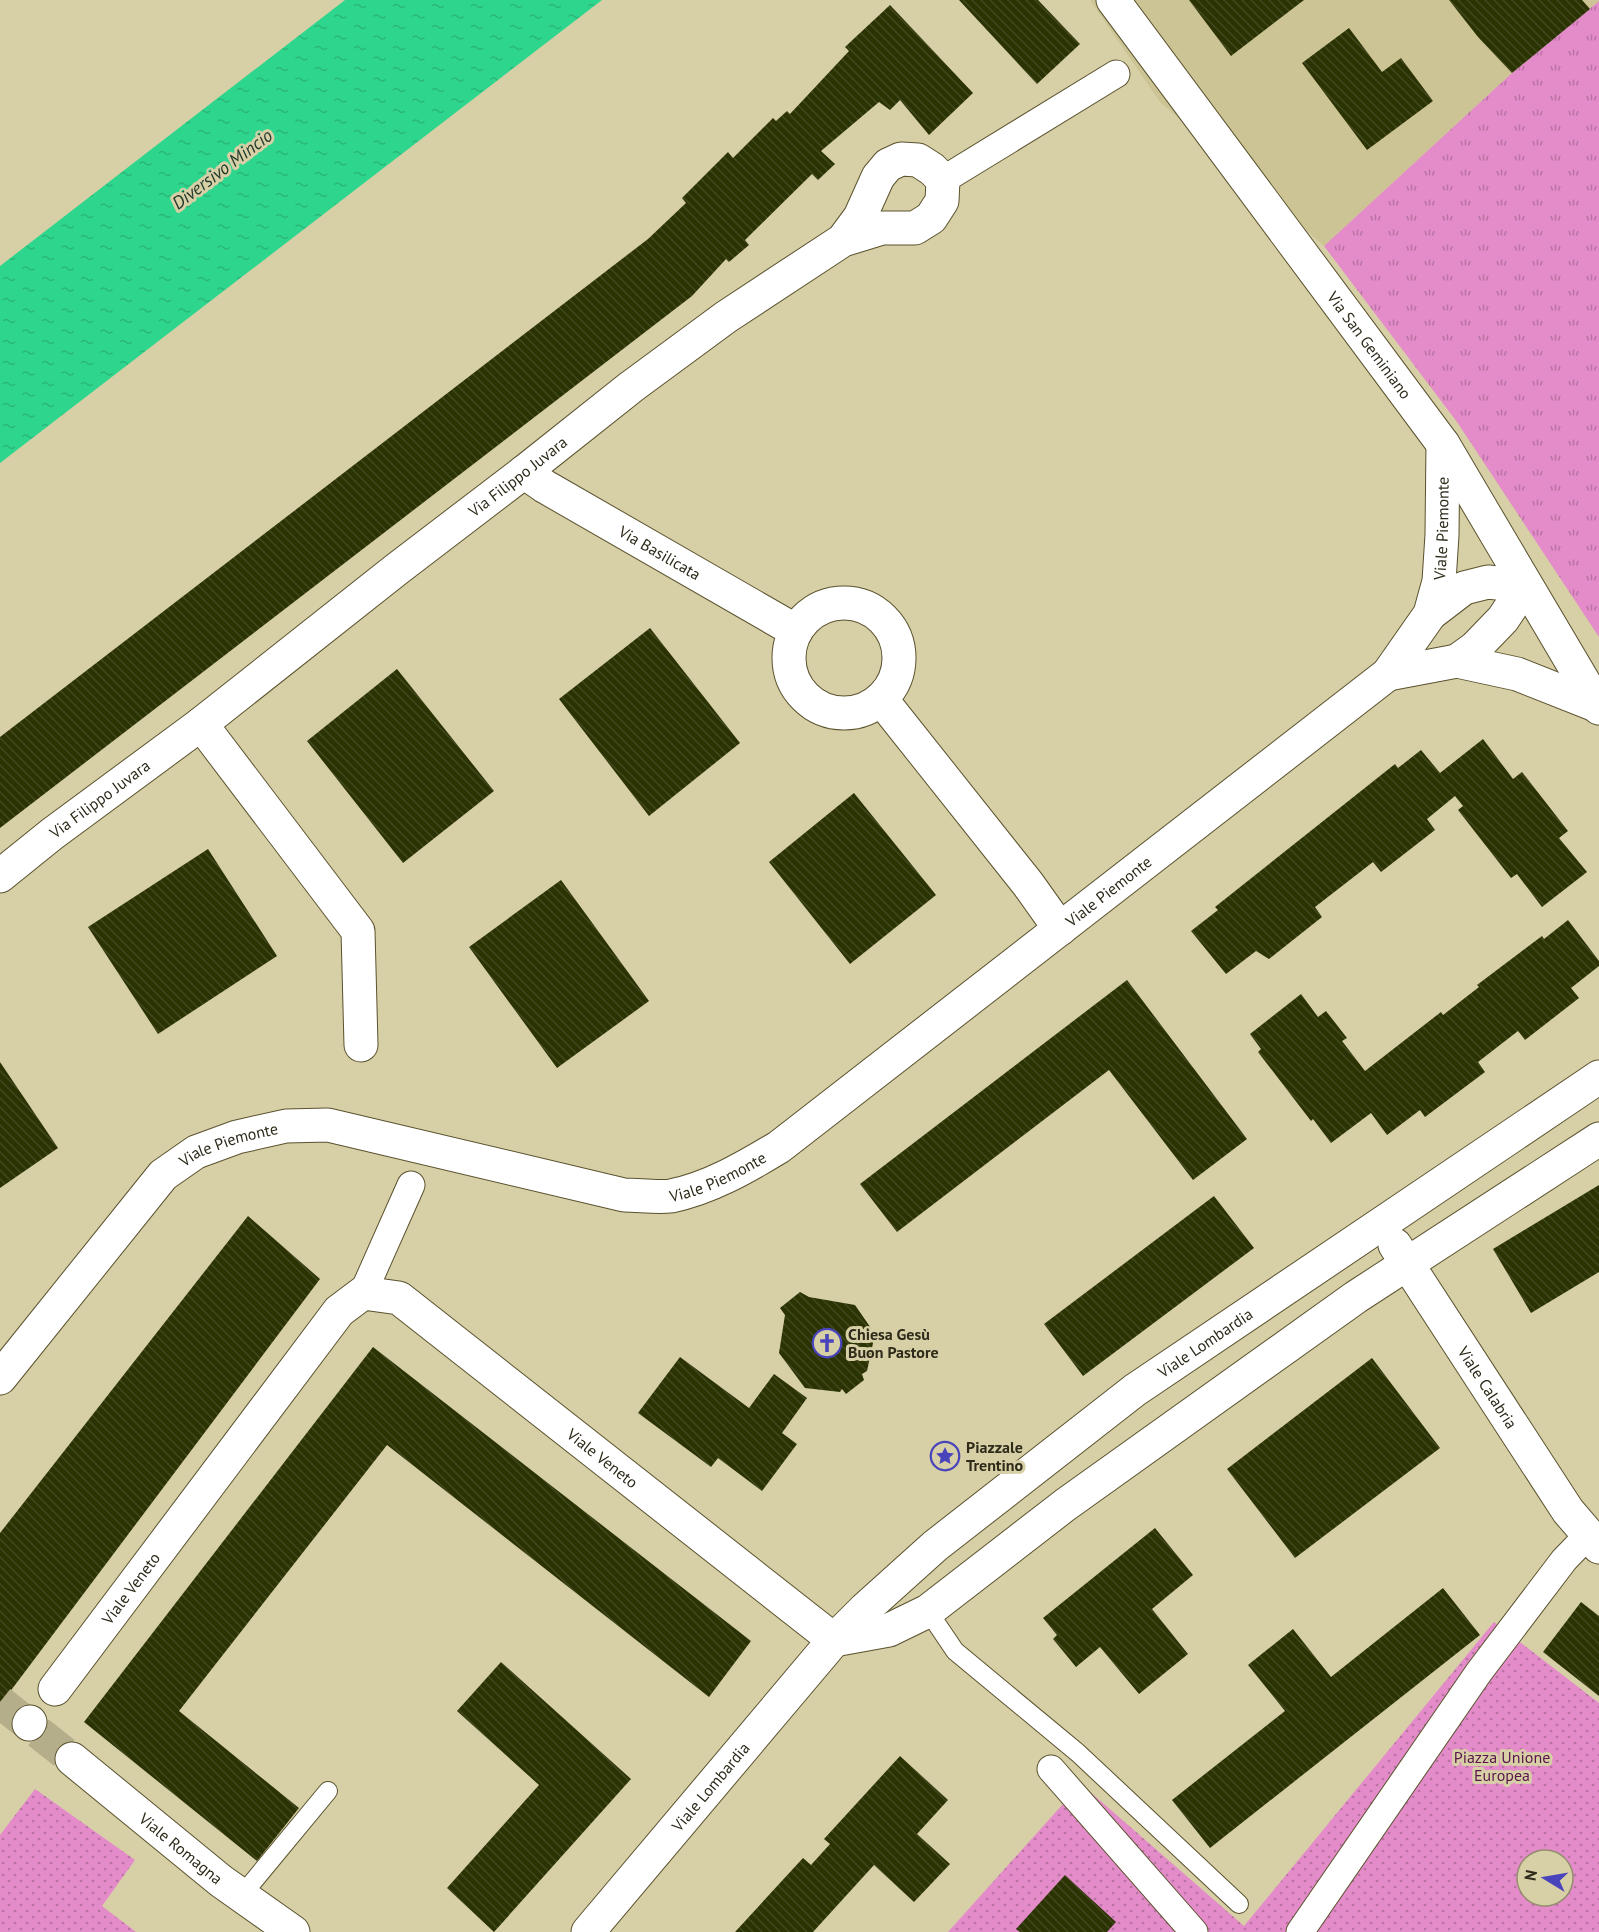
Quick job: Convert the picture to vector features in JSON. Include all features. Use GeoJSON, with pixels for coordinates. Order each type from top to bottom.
{"type":"FeatureCollection","features":[{"type":"Feature","properties":{"kind":"street","name":"Via San Geminiano"},"geometry":{"type":"LineString","coordinates":[[1113,0],[1443,444],[1598,707]]}},
{"type":"Feature","properties":{"kind":"street"},"geometry":{"type":"LineString","coordinates":[[943,180],[1116,74]]}},
{"type":"Feature","properties":{"kind":"street","name":"Via Filippo Juvara"},"geometry":{"type":"LineString","coordinates":[[0,876],[52,834],[201,724],[388,576],[726,317],[843,240],[882,228],[915,228],[931,218],[942,201],[943,180],[918,160],[901,159],[888,165],[878,177],[860,217],[843,240]]}},
{"type":"Feature","properties":{"kind":"street","name":"Viale Piemonte"},"geometry":{"type":"LineString","coordinates":[[1430,614],[1439,581],[1443,535],[1443,444]]}},
{"type":"Feature","properties":{"kind":"street","name":"Via Basilicata"},"geometry":{"type":"LineString","coordinates":[[524,472],[544,486],[796,631]]}},
{"type":"Feature","properties":{"kind":"street","name":"Viale Piemonte"},"geometry":{"type":"LineString","coordinates":[[0,1378],[163,1175],[196,1152],[237,1137],[286,1126],[328,1125],[624,1195],[669,1196],[698,1188],[743,1169],[779,1148],[1388,674],[1430,614],[1464,588],[1488,582],[1525,586],[1503,619],[1474,648],[1457,661]]}},
{"type":"Feature","properties":{"kind":"street"},"geometry":{"type":"LineString","coordinates":[[833,604],[855,604],[876,613],[892,630],[899,652],[899,664],[892,686],[881,699],[867,709],[850,713],[833,713],[822,709],[803,696],[790,670],[789,653],[796,631],[812,613],[833,604]]}},
{"type":"Feature","properties":{"kind":"street","name":"Viale Piemonte"},"geometry":{"type":"LineString","coordinates":[[1388,674],[1457,661],[1517,674],[1598,707]]}},
{"type":"Feature","properties":{"kind":"street"},"geometry":{"type":"LineString","coordinates":[[881,699],[1028,884],[1060,928]]}},
{"type":"Feature","properties":{"kind":"street"},"geometry":{"type":"LineString","coordinates":[[201,724],[358,931],[361,1045]]}},
{"type":"Feature","properties":{"kind":"street","name":"Viale Lombardia"},"geometry":{"type":"LineString","coordinates":[[588,1932],[834,1640],[865,1608],[935,1546],[1135,1390],[1599,1077]]}},
{"type":"Feature","properties":{"kind":"street"},"geometry":{"type":"LineString","coordinates":[[834,1640],[889,1630],[928,1611],[1065,1505],[1407,1263],[1599,1139]]}},
{"type":"Feature","properties":{"kind":"street","name":"Viale Veneto"},"geometry":{"type":"LineString","coordinates":[[55,1689],[339,1311],[363,1293],[411,1185]]}},
{"type":"Feature","properties":{"kind":"street","name":"Viale Calabria"},"geometry":{"type":"LineString","coordinates":[[1381,1224],[1568,1511],[1593,1541]]}},
{"type":"Feature","properties":{"kind":"street","name":"Viale Veneto"},"geometry":{"type":"LineString","coordinates":[[363,1293],[399,1299],[834,1640]]}},
{"type":"Feature","properties":{"kind":"street"},"geometry":{"type":"LineString","coordinates":[[1300,1932],[1479,1672],[1564,1560],[1593,1541]]}},
{"type":"Feature","properties":{"kind":"street","name":"Viale Romagna"},"geometry":{"type":"LineString","coordinates":[[72,1759],[221,1881],[293,1932]]}},
{"type":"Feature","properties":{"kind":"street"},"geometry":{"type":"LineString","coordinates":[[1051,1769],[1194,1932]]}},
{"type":"Feature","properties":{"kind":"lane"},"geometry":{"type":"LineString","coordinates":[[928,1611],[955,1651],[1078,1753],[1239,1904]]}},
{"type":"Feature","properties":{"kind":"lane"},"geometry":{"type":"LineString","coordinates":[[242,1895],[328,1791]]}},
{"type":"Feature","properties":{"kind":"shaded area"},"geometry":{"type":"Polygon","coordinates":[[[1090,0],[1599,1],[1512,73],[1324,246],[1160,102],[1090,0]]]}},
{"type":"Feature","properties":{"kind":"green space"},"geometry":{"type":"Polygon","coordinates":[[[1599,1],[1599,637],[1457,422],[1324,246],[1512,73],[1599,1]]]}},
{"type":"Feature","properties":{"kind":"green space","name":"Piazza Unione Europea"},"geometry":{"type":"Polygon","coordinates":[[[1494,1622],[1599,1703],[1599,1932],[948,1932],[1081,1784],[1244,1926],[1494,1622]]]}},
{"type":"Feature","properties":{"kind":"green space"},"geometry":{"type":"Polygon","coordinates":[[[35,1789],[135,1860],[102,1906],[136,1932],[0,1932],[0,1835],[35,1789]]]}},
{"type":"Feature","properties":{"kind":"water","name":"Diversivo Mincio"},"geometry":{"type":"Polygon","coordinates":[[[345,0],[602,0],[0,463],[0,266],[345,0]]]}},
{"type":"Feature","properties":{"kind":"building"},"geometry":{"type":"Polygon","coordinates":[[[959,0],[1038,0],[1080,44],[1037,84],[959,0]]]}},
{"type":"Feature","properties":{"kind":"building"},"geometry":{"type":"Polygon","coordinates":[[[1189,0],[1304,0],[1231,56],[1189,0]]]}},
{"type":"Feature","properties":{"kind":"building"},"geometry":{"type":"Polygon","coordinates":[[[1449,0],[1582,0],[1590,9],[1512,73],[1478,37],[1449,0]]]}},
{"type":"Feature","properties":{"kind":"building"},"geometry":{"type":"Polygon","coordinates":[[[890,5],[973,93],[929,135],[900,100],[890,110],[879,102],[821,151],[835,164],[818,180],[812,174],[745,240],[749,245],[729,262],[726,259],[692,296],[0,828],[0,737],[648,239],[686,203],[682,198],[728,152],[733,158],[773,118],[776,121],[787,111],[790,114],[849,51],[845,47],[890,5]]]}},
{"type":"Feature","properties":{"kind":"building"},"geometry":{"type":"Polygon","coordinates":[[[1349,28],[1382,72],[1401,58],[1433,101],[1367,150],[1302,63],[1349,28]]]}},
{"type":"Feature","properties":{"kind":"building"},"geometry":{"type":"Polygon","coordinates":[[[650,628],[740,743],[649,816],[559,699],[650,628]]]}},
{"type":"Feature","properties":{"kind":"building"},"geometry":{"type":"Polygon","coordinates":[[[397,669],[494,791],[403,863],[307,741],[397,669]]]}},
{"type":"Feature","properties":{"kind":"building"},"geometry":{"type":"Polygon","coordinates":[[[1483,739],[1513,779],[1522,772],[1568,831],[1559,838],[1587,872],[1542,907],[1517,874],[1511,878],[1458,810],[1463,806],[1455,796],[1427,819],[1435,830],[1381,872],[1373,862],[1315,907],[1322,917],[1269,959],[1256,951],[1226,974],[1191,931],[1218,910],[1215,907],[1395,764],[1398,768],[1421,750],[1440,773],[1483,739]]]}},
{"type":"Feature","properties":{"kind":"building"},"geometry":{"type":"Polygon","coordinates":[[[854,793],[936,895],[850,964],[769,862],[854,793]]]}},
{"type":"Feature","properties":{"kind":"building"},"geometry":{"type":"Polygon","coordinates":[[[208,849],[277,956],[158,1034],[88,927],[208,849]]]}},
{"type":"Feature","properties":{"kind":"building"},"geometry":{"type":"Polygon","coordinates":[[[561,880],[649,1001],[557,1068],[469,947],[561,880]]]}},
{"type":"Feature","properties":{"kind":"building"},"geometry":{"type":"Polygon","coordinates":[[[1568,920],[1599,961],[1599,966],[1571,988],[1579,998],[1525,1040],[1518,1031],[1478,1062],[1485,1072],[1425,1117],[1420,1110],[1387,1135],[1371,1113],[1331,1143],[1313,1119],[1311,1121],[1258,1052],[1261,1049],[1250,1034],[1301,994],[1318,1017],[1326,1011],[1347,1038],[1342,1041],[1365,1071],[1441,1012],[1443,1015],[1479,987],[1477,985],[1542,936],[1544,939],[1568,920]]]}},
{"type":"Feature","properties":{"kind":"building"},"geometry":{"type":"Polygon","coordinates":[[[1127,980],[1247,1139],[1193,1180],[1109,1070],[897,1232],[860,1184],[1127,980]]]}},
{"type":"Feature","properties":{"kind":"building"},"geometry":{"type":"Polygon","coordinates":[[[0,1062],[58,1148],[0,1188],[0,1062]]]}},
{"type":"Feature","properties":{"kind":"building"},"geometry":{"type":"Polygon","coordinates":[[[1599,1185],[1599,1272],[1531,1313],[1493,1249],[1599,1185]]]}},
{"type":"Feature","properties":{"kind":"building"},"geometry":{"type":"Polygon","coordinates":[[[1214,1196],[1254,1248],[1083,1376],[1044,1324],[1214,1196]]]}},
{"type":"Feature","properties":{"kind":"building"},"geometry":{"type":"Polygon","coordinates":[[[248,1216],[320,1279],[0,1705],[0,1533],[248,1216]]]}},
{"type":"Feature","properties":{"kind":"building","name":"Chiesa Gesù Buon Pastore"},"geometry":{"type":"Polygon","coordinates":[[[800,1292],[809,1297],[855,1305],[875,1334],[867,1371],[862,1374],[864,1380],[846,1394],[842,1389],[840,1392],[805,1388],[779,1353],[785,1315],[780,1308],[800,1292]]]}},
{"type":"Feature","properties":{"kind":"building"},"geometry":{"type":"Polygon","coordinates":[[[373,1347],[751,1641],[709,1697],[387,1445],[179,1711],[299,1808],[257,1861],[84,1722],[373,1347]]]}},
{"type":"Feature","properties":{"kind":"building"},"geometry":{"type":"Polygon","coordinates":[[[680,1357],[749,1408],[774,1374],[807,1398],[782,1433],[797,1444],[762,1491],[718,1458],[711,1467],[638,1413],[680,1357]]]}},
{"type":"Feature","properties":{"kind":"building"},"geometry":{"type":"Polygon","coordinates":[[[1372,1358],[1440,1448],[1295,1558],[1227,1469],[1372,1358]]]}},
{"type":"Feature","properties":{"kind":"building"},"geometry":{"type":"Polygon","coordinates":[[[1155,1528],[1193,1575],[1152,1609],[1188,1654],[1139,1694],[1100,1647],[1076,1667],[1053,1639],[1057,1635],[1043,1618],[1155,1528]]]}},
{"type":"Feature","properties":{"kind":"building"},"geometry":{"type":"Polygon","coordinates":[[[1443,1588],[1480,1635],[1210,1848],[1172,1800],[1285,1711],[1248,1665],[1293,1629],[1331,1677],[1443,1588]]]}},
{"type":"Feature","properties":{"kind":"building"},"geometry":{"type":"Polygon","coordinates":[[[1581,1602],[1599,1616],[1599,1696],[1543,1652],[1581,1602]]]}},
{"type":"Feature","properties":{"kind":"building"},"geometry":{"type":"Polygon","coordinates":[[[501,1662],[631,1779],[494,1932],[447,1888],[539,1785],[457,1711],[501,1662]]]}},
{"type":"Feature","properties":{"kind":"building"},"geometry":{"type":"Polygon","coordinates":[[[900,1756],[948,1800],[917,1834],[950,1864],[914,1902],[874,1865],[813,1932],[735,1932],[803,1858],[811,1865],[830,1844],[824,1839],[900,1756]]]}},
{"type":"Feature","properties":{"kind":"building"},"geometry":{"type":"Polygon","coordinates":[[[1065,1875],[1116,1922],[1107,1932],[1020,1932],[1016,1929],[1065,1875]]]}},
{"type":"Feature","properties":{"kind":"tunnel"},"geometry":{"type":"LineString","coordinates":[[0,1702],[72,1759]]}},
{"type":"Feature","properties":{"kind":"place","name":"Chiesa Gesù Buon Pastore"},"geometry":{"type":"Point","coordinates":[827,1343]}},
{"type":"Feature","properties":{"kind":"place","name":"Piazzale Trentino"},"geometry":{"type":"Point","coordinates":[945,1456]}}]}
